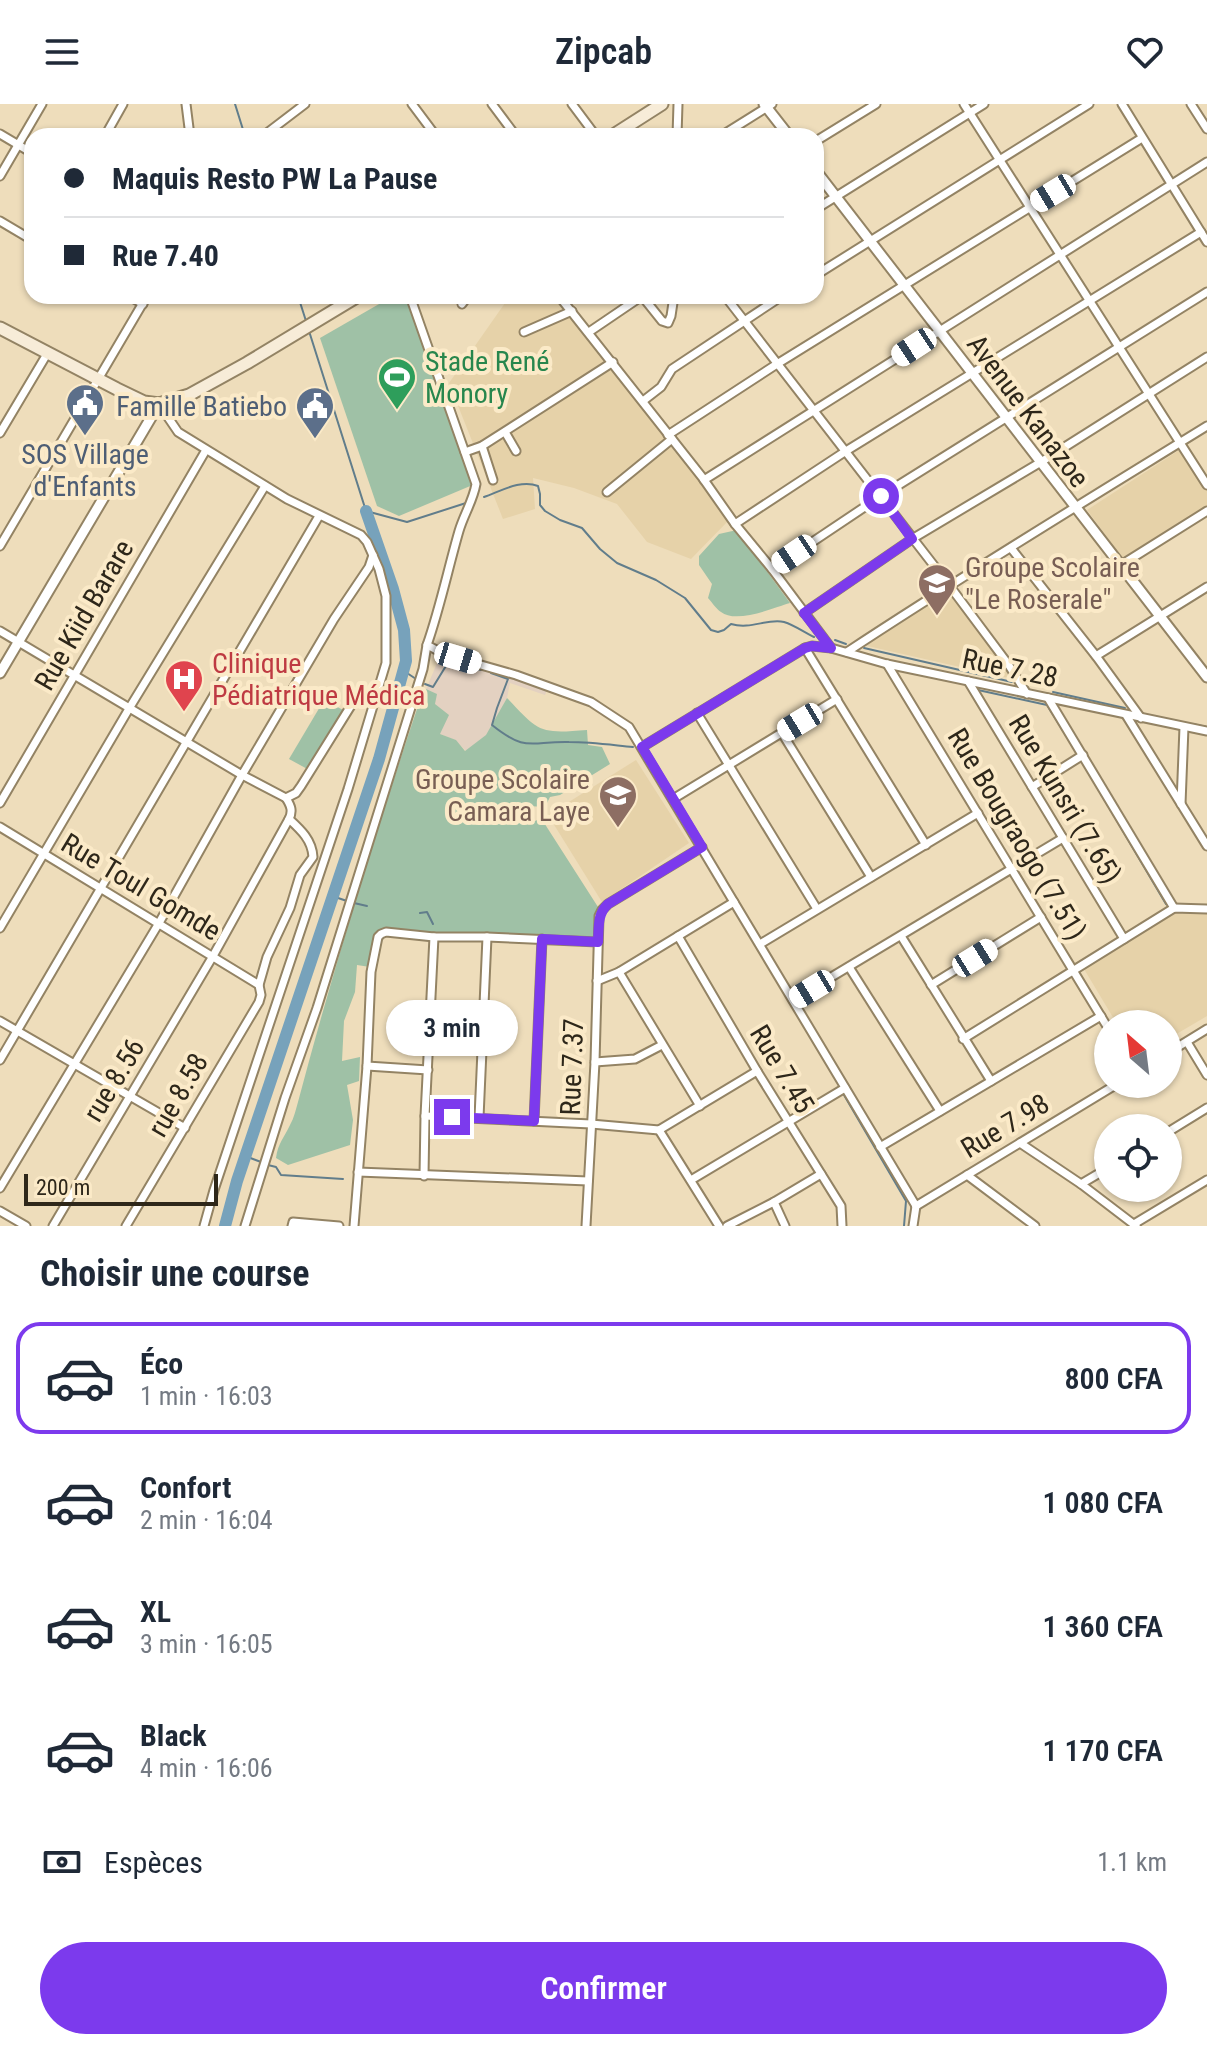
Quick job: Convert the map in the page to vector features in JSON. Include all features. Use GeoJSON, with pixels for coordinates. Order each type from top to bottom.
{"type":"FeatureCollection","features":[{"type":"Feature","properties":{"kind":"main road"},"geometry":{"type":"LineString","coordinates":[[624,128],[662,104]]}},
{"type":"Feature","properties":{"kind":"main road"},"geometry":{"type":"LineString","coordinates":[[0,328],[144,402],[159,404],[189,395],[345,304]]}},
{"type":"Feature","properties":{"kind":"street"},"geometry":{"type":"LineString","coordinates":[[28,128],[42,104]]}},
{"type":"Feature","properties":{"kind":"street"},"geometry":{"type":"LineString","coordinates":[[110,128],[123,104]]}},
{"type":"Feature","properties":{"kind":"street"},"geometry":{"type":"LineString","coordinates":[[186,104],[189,128]]}},
{"type":"Feature","properties":{"kind":"street"},"geometry":{"type":"LineString","coordinates":[[274,128],[305,104]]}},
{"type":"Feature","properties":{"kind":"street"},"geometry":{"type":"LineString","coordinates":[[412,104],[430,128]]}},
{"type":"Feature","properties":{"kind":"street"},"geometry":{"type":"LineString","coordinates":[[492,104],[510,128]]}},
{"type":"Feature","properties":{"kind":"street"},"geometry":{"type":"LineString","coordinates":[[572,104],[590,128]]}},
{"type":"Feature","properties":{"kind":"street"},"geometry":{"type":"LineString","coordinates":[[677,128],[678,104]]}},
{"type":"Feature","properties":{"kind":"street"},"geometry":{"type":"LineString","coordinates":[[824,136],[876,104]]}},
{"type":"Feature","properties":{"kind":"street"},"geometry":{"type":"LineString","coordinates":[[964,104],[1207,485]]}},
{"type":"Feature","properties":{"kind":"street"},"geometry":{"type":"LineString","coordinates":[[824,204],[984,104]]}},
{"type":"Feature","properties":{"kind":"street"},"geometry":{"type":"LineString","coordinates":[[824,270],[1089,104]]}},
{"type":"Feature","properties":{"kind":"street"},"geometry":{"type":"LineString","coordinates":[[1122,104],[1207,242]]}},
{"type":"Feature","properties":{"kind":"street"},"geometry":{"type":"LineString","coordinates":[[1191,104],[1207,129]]}},
{"type":"Feature","properties":{"kind":"street"},"geometry":{"type":"LineString","coordinates":[[733,128],[768,105],[784,128]]}},
{"type":"Feature","properties":{"kind":"street"},"geometry":{"type":"LineString","coordinates":[[0,134],[24,148]]}},
{"type":"Feature","properties":{"kind":"street"},"geometry":{"type":"LineString","coordinates":[[0,176],[24,135]]}},
{"type":"Feature","properties":{"kind":"street"},"geometry":{"type":"LineString","coordinates":[[607,492],[670,437],[777,364],[1142,138]]}},
{"type":"Feature","properties":{"kind":"street"},"geometry":{"type":"LineString","coordinates":[[704,480],[1207,162]]}},
{"type":"Feature","properties":{"kind":"street","name":"Avenue Kanazoe"},"geometry":{"type":"LineString","coordinates":[[824,181],[1075,508],[1205,671]]}},
{"type":"Feature","properties":{"kind":"street"},"geometry":{"type":"LineString","coordinates":[[0,221],[24,235]]}},
{"type":"Feature","properties":{"kind":"street"},"geometry":{"type":"LineString","coordinates":[[735,524],[846,451],[1201,232]]}},
{"type":"Feature","properties":{"kind":"street"},"geometry":{"type":"LineString","coordinates":[[772,569],[881,496],[1207,292]]}},
{"type":"Feature","properties":{"kind":"street"},"geometry":{"type":"LineString","coordinates":[[0,546],[143,304]]}},
{"type":"Feature","properties":{"kind":"street"},"geometry":{"type":"LineString","coordinates":[[245,1226],[423,669],[427,645],[476,484],[413,304]]}},
{"type":"Feature","properties":{"kind":"street"},"geometry":{"type":"LineString","coordinates":[[566,304],[831,648]]}},
{"type":"Feature","properties":{"kind":"street"},"geometry":{"type":"LineString","coordinates":[[589,332],[630,304]]}},
{"type":"Feature","properties":{"kind":"street"},"geometry":{"type":"LineString","coordinates":[[648,304],[662,321],[668,323],[673,304]]}},
{"type":"Feature","properties":{"kind":"street"},"geometry":{"type":"LineString","coordinates":[[731,304],[949,585],[1027,694]]}},
{"type":"Feature","properties":{"kind":"street"},"geometry":{"type":"LineString","coordinates":[[643,401],[661,387],[672,369],[769,304]]}},
{"type":"Feature","properties":{"kind":"street"},"geometry":{"type":"LineString","coordinates":[[524,332],[572,311]]}},
{"type":"Feature","properties":{"kind":"street"},"geometry":{"type":"LineString","coordinates":[[0,433],[47,354]]}},
{"type":"Feature","properties":{"kind":"street"},"geometry":{"type":"LineString","coordinates":[[804,613],[912,539],[1207,357]]}},
{"type":"Feature","properties":{"kind":"street"},"geometry":{"type":"LineString","coordinates":[[465,452],[482,446],[613,362]]}},
{"type":"Feature","properties":{"kind":"street"},"geometry":{"type":"LineString","coordinates":[[0,673],[159,404],[178,432],[265,486],[361,535],[373,555],[386,596],[386,663],[348,789],[204,1226]]}},
{"type":"Feature","properties":{"kind":"street"},"geometry":{"type":"LineString","coordinates":[[847,652],[949,585],[1207,426]]}},
{"type":"Feature","properties":{"kind":"street"},"geometry":{"type":"LineString","coordinates":[[505,432],[516,451]]}},
{"type":"Feature","properties":{"kind":"street"},"geometry":{"type":"LineString","coordinates":[[482,446],[493,480]]}},
{"type":"Feature","properties":{"kind":"street","name":"Rue Kiid Barare"},"geometry":{"type":"LineString","coordinates":[[0,803],[206,450]]}},
{"type":"Feature","properties":{"kind":"street"},"geometry":{"type":"LineString","coordinates":[[0,928],[265,486]]}},
{"type":"Feature","properties":{"kind":"street"},"geometry":{"type":"LineString","coordinates":[[1121,565],[1207,511]]}},
{"type":"Feature","properties":{"kind":"street"},"geometry":{"type":"LineString","coordinates":[[0,1060],[319,516]]}},
{"type":"Feature","properties":{"kind":"street"},"geometry":{"type":"LineString","coordinates":[[1011,548],[1141,718]]}},
{"type":"Feature","properties":{"kind":"street"},"geometry":{"type":"LineString","coordinates":[[0,1188],[159,923],[334,619],[369,567],[373,555]]}},
{"type":"Feature","properties":{"kind":"street"},"geometry":{"type":"LineString","coordinates":[[1096,656],[1207,587]]}},
{"type":"Feature","properties":{"kind":"street"},"geometry":{"type":"LineString","coordinates":[[0,631],[286,798],[292,806],[289,819]]}},
{"type":"Feature","properties":{"kind":"street"},"geometry":{"type":"LineString","coordinates":[[427,645],[446,655],[516,675],[591,702],[629,727],[916,1206],[913,1226]]}},
{"type":"Feature","properties":{"kind":"street"},"geometry":{"type":"LineString","coordinates":[[642,747],[805,648],[926,845]]}},
{"type":"Feature","properties":{"kind":"street","name":"Rue 7.28"},"geometry":{"type":"LineString","coordinates":[[805,648],[831,648],[887,664],[1207,731]]}},
{"type":"Feature","properties":{"kind":"street","name":"Rue Bougraogo (7.51)"},"geometry":{"type":"LineString","coordinates":[[887,664],[1097,1010]]}},
{"type":"Feature","properties":{"kind":"street","name":"Rue Kunsri (7.65)"},"geometry":{"type":"LineString","coordinates":[[968,681],[1124,939]]}},
{"type":"Feature","properties":{"kind":"street"},"geometry":{"type":"LineString","coordinates":[[1048,698],[1174,908]]}},
{"type":"Feature","properties":{"kind":"street"},"geometry":{"type":"LineString","coordinates":[[673,799],[837,699]]}},
{"type":"Feature","properties":{"kind":"street"},"geometry":{"type":"LineString","coordinates":[[286,798],[301,786],[352,704]]}},
{"type":"Feature","properties":{"kind":"street"},"geometry":{"type":"LineString","coordinates":[[697,713],[817,909]]}},
{"type":"Feature","properties":{"kind":"street"},"geometry":{"type":"LineString","coordinates":[[1126,715],[1207,846]]}},
{"type":"Feature","properties":{"kind":"street"},"geometry":{"type":"LineString","coordinates":[[1181,806],[1184,727]]}},
{"type":"Feature","properties":{"kind":"street"},"geometry":{"type":"LineString","coordinates":[[782,733],[871,877]]}},
{"type":"Feature","properties":{"kind":"street"},"geometry":{"type":"LineString","coordinates":[[1032,787],[1083,755]]}},
{"type":"Feature","properties":{"kind":"street"},"geometry":{"type":"LineString","coordinates":[[760,944],[978,813]]}},
{"type":"Feature","properties":{"kind":"street","name":"rue 8.56"},"geometry":{"type":"LineString","coordinates":[[53,1226],[213,956],[289,819]]}},
{"type":"Feature","properties":{"kind":"street","name":"rue 8.58"},"geometry":{"type":"LineString","coordinates":[[126,1226],[259,1002],[264,964],[290,908],[300,875],[313,857],[310,842],[289,819]]}},
{"type":"Feature","properties":{"kind":"street","name":"Rue Toul Gomde"},"geometry":{"type":"LineString","coordinates":[[0,827],[259,985]]}},
{"type":"Feature","properties":{"kind":"street"},"geometry":{"type":"LineString","coordinates":[[793,1000],[1063,838]]}},
{"type":"Feature","properties":{"kind":"street","name":"Rue 7.37"},"geometry":{"type":"LineString","coordinates":[[586,1226],[599,916],[608,904],[702,847]]}},
{"type":"Feature","properties":{"kind":"street"},"geometry":{"type":"LineString","coordinates":[[597,981],[619,972],[734,902]]}},
{"type":"Feature","properties":{"kind":"street"},"geometry":{"type":"LineString","coordinates":[[963,1039],[1174,908],[1207,909]]}},
{"type":"Feature","properties":{"kind":"street"},"geometry":{"type":"LineString","coordinates":[[931,985],[1041,917]]}},
{"type":"Feature","properties":{"kind":"street"},"geometry":{"type":"LineString","coordinates":[[354,1226],[371,972],[378,937],[386,932],[434,937],[598,942]]}},
{"type":"Feature","properties":{"kind":"street","name":"Rue 7.45"},"geometry":{"type":"LineString","coordinates":[[678,936],[841,1206],[842,1226]]}},
{"type":"Feature","properties":{"kind":"street"},"geometry":{"type":"LineString","coordinates":[[901,936],[991,1081]]}},
{"type":"Feature","properties":{"kind":"street"},"geometry":{"type":"LineString","coordinates":[[424,1176],[434,937]]}},
{"type":"Feature","properties":{"kind":"street"},"geometry":{"type":"LineString","coordinates":[[479,1118],[487,937]]}},
{"type":"Feature","properties":{"kind":"street"},"geometry":{"type":"LineString","coordinates":[[534,1121],[542,939]]}},
{"type":"Feature","properties":{"kind":"street"},"geometry":{"type":"LineString","coordinates":[[849,967],[940,1111]]}},
{"type":"Feature","properties":{"kind":"street"},"geometry":{"type":"LineString","coordinates":[[619,972],[700,1106]]}},
{"type":"Feature","properties":{"kind":"street"},"geometry":{"type":"LineString","coordinates":[[880,1147],[1094,1020]]}},
{"type":"Feature","properties":{"kind":"street"},"geometry":{"type":"LineString","coordinates":[[0,1021],[185,1128]]}},
{"type":"Feature","properties":{"kind":"street"},"geometry":{"type":"LineString","coordinates":[[1182,1045],[1207,1029]]}},
{"type":"Feature","properties":{"kind":"street"},"geometry":{"type":"LineString","coordinates":[[1187,1042],[1207,1075]]}},
{"type":"Feature","properties":{"kind":"street"},"geometry":{"type":"LineString","coordinates":[[595,1062],[635,1059],[662,1045]]}},
{"type":"Feature","properties":{"kind":"street"},"geometry":{"type":"LineString","coordinates":[[367,1066],[428,1070]]}},
{"type":"Feature","properties":{"kind":"street"},"geometry":{"type":"LineString","coordinates":[[425,1116],[659,1130],[757,1071]]}},
{"type":"Feature","properties":{"kind":"street"},"geometry":{"type":"LineString","coordinates":[[691,1180],[845,1088]]}},
{"type":"Feature","properties":{"kind":"street","name":"Rue 7.98"},"geometry":{"type":"LineString","coordinates":[[916,1206],[1094,1098]]}},
{"type":"Feature","properties":{"kind":"street"},"geometry":{"type":"LineString","coordinates":[[1182,1123],[1207,1108]]}},
{"type":"Feature","properties":{"kind":"street"},"geometry":{"type":"LineString","coordinates":[[659,1130],[719,1226]]}},
{"type":"Feature","properties":{"kind":"street"},"geometry":{"type":"LineString","coordinates":[[1020,1143],[1135,1225],[1207,1180]]}},
{"type":"Feature","properties":{"kind":"street"},"geometry":{"type":"LineString","coordinates":[[358,1172],[588,1181]]}},
{"type":"Feature","properties":{"kind":"street"},"geometry":{"type":"LineString","coordinates":[[727,1226],[821,1174]]}},
{"type":"Feature","properties":{"kind":"street"},"geometry":{"type":"LineString","coordinates":[[967,1175],[1035,1226]]}},
{"type":"Feature","properties":{"kind":"street"},"geometry":{"type":"LineString","coordinates":[[1081,1184],[1094,1176]]}},
{"type":"Feature","properties":{"kind":"street"},"geometry":{"type":"LineString","coordinates":[[774,1202],[785,1226]]}},
{"type":"Feature","properties":{"kind":"street"},"geometry":{"type":"LineString","coordinates":[[0,1211],[26,1226]]}},
{"type":"Feature","properties":{"kind":"street"},"geometry":{"type":"LineString","coordinates":[[292,1226],[293,1222],[339,1226]]}},
{"type":"Feature","properties":{"kind":"shaded area"},"geometry":{"type":"Polygon","coordinates":[[[504,304],[560,304],[731,518],[691,559],[647,542],[617,504],[574,488],[533,478],[535,509],[503,519],[449,383],[504,304]]]}},
{"type":"Feature","properties":{"kind":"shaded area"},"geometry":{"type":"Polygon","coordinates":[[[1181,449],[1207,488],[1207,509],[1124,560],[1087,510],[1181,449]]]}},
{"type":"Feature","properties":{"kind":"shaded area","name":"Groupe Scolaire \"Le Roserale\""},"geometry":{"type":"Polygon","coordinates":[[[948,590],[1014,677],[1013,679],[863,645],[948,590]]]}},
{"type":"Feature","properties":{"kind":"shaded area"},"geometry":{"type":"Polygon","coordinates":[[[441,654],[547,690],[545,695],[510,683],[507,698],[487,735],[466,751],[455,740],[440,734],[436,694],[426,689],[441,654]]]}},
{"type":"Feature","properties":{"kind":"shaded area","name":"Groupe Scolaire Camara Laye"},"geometry":{"type":"Polygon","coordinates":[[[636,760],[689,843],[602,902],[548,815],[636,760]]]}},
{"type":"Feature","properties":{"kind":"shaded area"},"geometry":{"type":"Polygon","coordinates":[[[1176,912],[1207,913],[1207,1016],[1182,1031],[1182,1010],[1109,1010],[1084,969],[1176,912]]]}},
{"type":"Feature","properties":{"kind":"green space","name":"Stade René Monory"},"geometry":{"type":"Polygon","coordinates":[[[379,304],[411,304],[475,484],[399,516],[377,506],[320,338],[379,304]]]}},
{"type":"Feature","properties":{"kind":"green space"},"geometry":{"type":"Polygon","coordinates":[[[737,530],[790,603],[755,614],[736,616],[721,612],[708,598],[712,584],[699,565],[699,556],[719,534],[737,530]]]}},
{"type":"Feature","properties":{"kind":"green space"},"geometry":{"type":"Polygon","coordinates":[[[426,689],[437,694],[435,704],[449,715],[440,734],[456,740],[465,751],[486,735],[507,698],[526,718],[541,728],[549,731],[587,730],[588,745],[602,747],[610,764],[560,795],[550,797],[545,807],[528,806],[523,814],[531,823],[541,818],[598,907],[595,937],[377,931],[370,967],[357,965],[355,992],[344,1021],[342,1061],[360,1057],[359,1081],[347,1085],[353,1120],[350,1145],[288,1165],[276,1158],[278,1148],[295,1114],[356,899],[426,689]]]}},
{"type":"Feature","properties":{"kind":"green space"},"geometry":{"type":"Polygon","coordinates":[[[324,700],[347,712],[311,771],[289,759],[324,700]]]}},
{"type":"Feature","properties":{"kind":"waterway"},"geometry":{"type":"LineString","coordinates":[[235,104],[242,128]]}},
{"type":"Feature","properties":{"kind":"waterway"},"geometry":{"type":"LineString","coordinates":[[301,304],[306,321]]}},
{"type":"Feature","properties":{"kind":"waterway"},"geometry":{"type":"LineString","coordinates":[[309,331],[366,511],[407,522],[466,503]]}},
{"type":"Feature","properties":{"kind":"waterway"},"geometry":{"type":"LineString","coordinates":[[484,497],[518,485],[538,486],[540,505],[545,511],[582,528],[617,563],[656,580],[685,598],[711,630],[718,632],[731,624],[745,626],[778,621],[814,637]]}},
{"type":"Feature","properties":{"kind":"waterway"},"geometry":{"type":"LineString","coordinates":[[225,1226],[237,1181],[379,759],[406,661],[404,630],[366,511]]}},
{"type":"Feature","properties":{"kind":"waterway"},"geometry":{"type":"LineString","coordinates":[[835,640],[846,644]]}},
{"type":"Feature","properties":{"kind":"waterway"},"geometry":{"type":"LineString","coordinates":[[864,648],[1012,682]]}},
{"type":"Feature","properties":{"kind":"waterway"},"geometry":{"type":"LineString","coordinates":[[425,684],[433,687],[449,661],[481,670]]}},
{"type":"Feature","properties":{"kind":"waterway"},"geometry":{"type":"LineString","coordinates":[[404,671],[416,679]]}},
{"type":"Feature","properties":{"kind":"waterway"},"geometry":{"type":"LineString","coordinates":[[491,673],[508,679],[492,725],[513,739],[529,744],[577,742],[633,747]]}},
{"type":"Feature","properties":{"kind":"waterway"},"geometry":{"type":"LineString","coordinates":[[978,690],[1047,705],[1078,755]]}},
{"type":"Feature","properties":{"kind":"waterway"},"geometry":{"type":"LineString","coordinates":[[1053,692],[1125,708]]}},
{"type":"Feature","properties":{"kind":"waterway"},"geometry":{"type":"LineString","coordinates":[[1143,714],[1151,716]]}},
{"type":"Feature","properties":{"kind":"waterway"},"geometry":{"type":"LineString","coordinates":[[1192,724],[1207,727]]}},
{"type":"Feature","properties":{"kind":"waterway"},"geometry":{"type":"LineString","coordinates":[[1081,760],[1166,904]]}},
{"type":"Feature","properties":{"kind":"waterway"},"geometry":{"type":"LineString","coordinates":[[332,896],[347,901]]}},
{"type":"Feature","properties":{"kind":"waterway"},"geometry":{"type":"LineString","coordinates":[[354,903],[367,906]]}},
{"type":"Feature","properties":{"kind":"waterway"},"geometry":{"type":"LineString","coordinates":[[420,913],[427,912],[433,924]]}},
{"type":"Feature","properties":{"kind":"waterway"},"geometry":{"type":"LineString","coordinates":[[844,1095],[906,1201],[904,1226]]}},
{"type":"Feature","properties":{"kind":"waterway"},"geometry":{"type":"LineString","coordinates":[[245,1156],[261,1162]]}},
{"type":"Feature","properties":{"kind":"waterway"},"geometry":{"type":"LineString","coordinates":[[268,1165],[276,1167],[281,1175],[343,1179]]}},
{"type":"Feature","properties":{"kind":"place","name":"Stade René Monory"},"geometry":{"type":"Point","coordinates":[397,411]}},
{"type":"Feature","properties":{"kind":"place","name":"SOS Village d'Enfants"},"geometry":{"type":"Point","coordinates":[85,437]}},
{"type":"Feature","properties":{"kind":"place","name":"Famille Batiebo"},"geometry":{"type":"Point","coordinates":[315,440]}},
{"type":"Feature","properties":{"kind":"place","name":"Groupe Scolaire \"Le Roserale\""},"geometry":{"type":"Point","coordinates":[937,617]}},
{"type":"Feature","properties":{"kind":"place","name":"Clinique Pédiatrique Médica"},"geometry":{"type":"Point","coordinates":[184,713]}},
{"type":"Feature","properties":{"kind":"place","name":"Groupe Scolaire Camara Laye"},"geometry":{"type":"Point","coordinates":[618,829]}},
{"type":"Feature","properties":{"kind":"route"},"geometry":{"type":"LineString","coordinates":[[452,1117],[534,1121],[542,939],[598,942],[599,916],[608,904],[702,847],[642,747],[805,648],[831,648],[804,613],[912,539],[881,496]]}}]}
